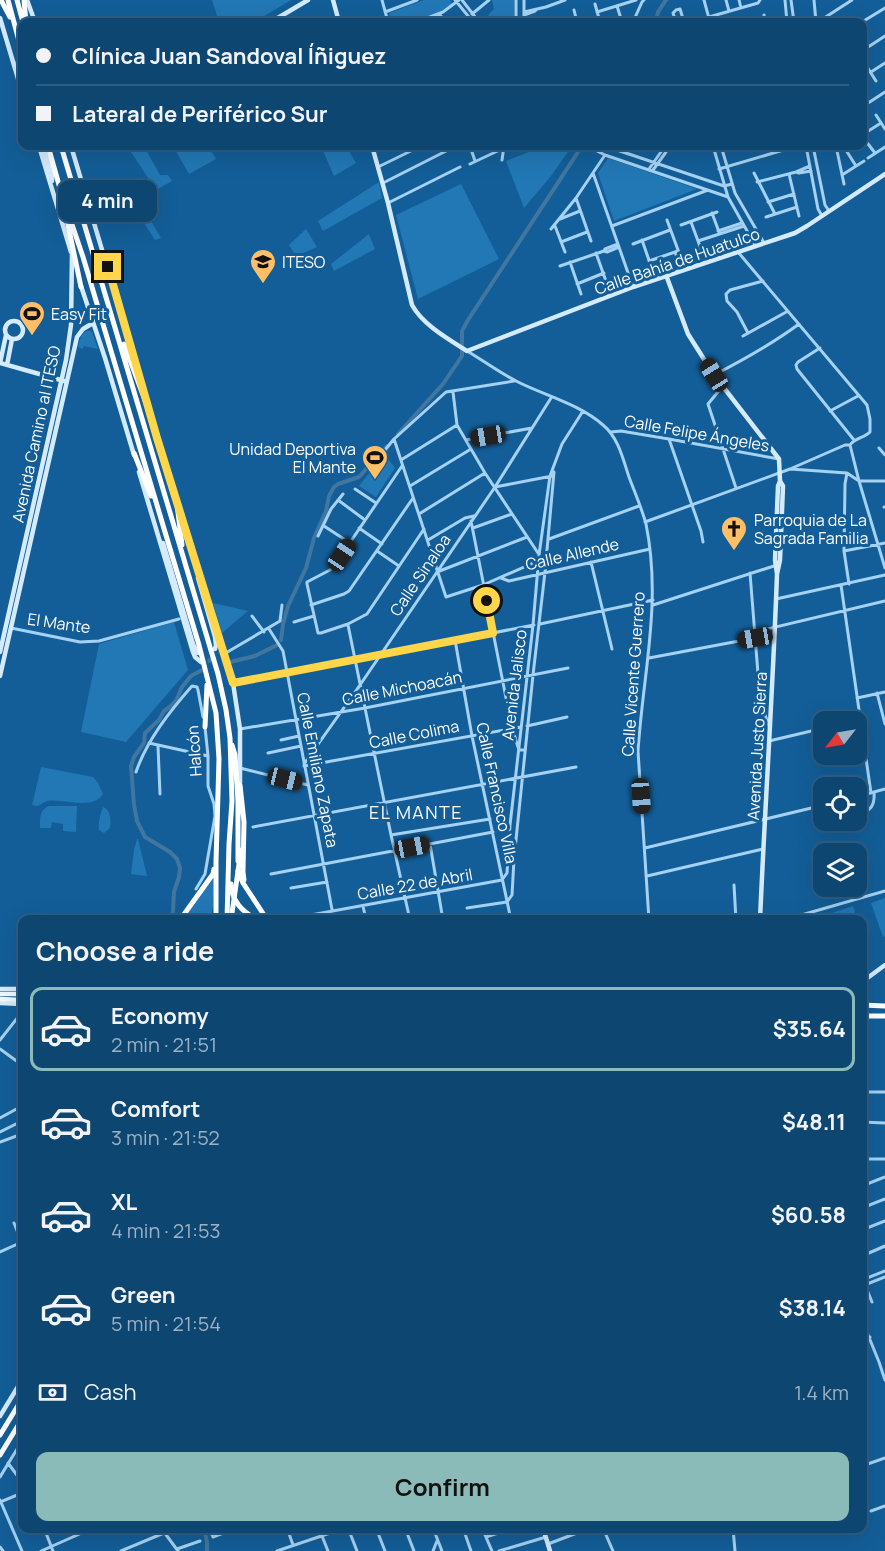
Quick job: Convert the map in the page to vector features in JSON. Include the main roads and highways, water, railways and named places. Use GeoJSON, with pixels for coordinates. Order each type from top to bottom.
{"type":"FeatureCollection","features":[{"type":"Feature","properties":{"kind":"highway"},"geometry":{"type":"LineString","coordinates":[[1,0],[16,27]]}},
{"type":"Feature","properties":{"kind":"highway"},"geometry":{"type":"LineString","coordinates":[[8,0],[18,37]]}},
{"type":"Feature","properties":{"kind":"highway"},"geometry":{"type":"LineString","coordinates":[[17,0],[24,18]]}},
{"type":"Feature","properties":{"kind":"highway"},"geometry":{"type":"LineString","coordinates":[[25,18],[26,0]]}},
{"type":"Feature","properties":{"kind":"highway"},"geometry":{"type":"LineString","coordinates":[[49,150],[165,532],[216,713],[219,737],[216,915]]}},
{"type":"Feature","properties":{"kind":"highway"},"geometry":{"type":"LineString","coordinates":[[62,150],[218,674],[230,738],[239,876],[265,915]]}},
{"type":"Feature","properties":{"kind":"highway"},"geometry":{"type":"LineString","coordinates":[[61,192],[81,287]]}},
{"type":"Feature","properties":{"kind":"highway"},"geometry":{"type":"LineString","coordinates":[[108,303],[151,416]]}},
{"type":"Feature","properties":{"kind":"highway"},"geometry":{"type":"LineString","coordinates":[[134,453],[165,532]]}},
{"type":"Feature","properties":{"kind":"highway"},"geometry":{"type":"LineString","coordinates":[[177,504],[183,558]]}},
{"type":"Feature","properties":{"kind":"highway"},"geometry":{"type":"LineString","coordinates":[[205,727],[207,677]]}},
{"type":"Feature","properties":{"kind":"highway"},"geometry":{"type":"LineString","coordinates":[[232,915],[229,844],[240,783]]}},
{"type":"Feature","properties":{"kind":"highway"},"geometry":{"type":"LineString","coordinates":[[233,915],[241,850],[240,783]]}},
{"type":"Feature","properties":{"kind":"highway"},"geometry":{"type":"LineString","coordinates":[[240,783],[244,822],[243,878],[266,915]]}},
{"type":"Feature","properties":{"kind":"highway"},"geometry":{"type":"LineString","coordinates":[[235,801],[231,888],[241,908],[250,915]]}},
{"type":"Feature","properties":{"kind":"highway"},"geometry":{"type":"LineString","coordinates":[[214,816],[218,833]]}},
{"type":"Feature","properties":{"kind":"highway"},"geometry":{"type":"LineString","coordinates":[[184,915],[213,874],[216,862]]}},
{"type":"Feature","properties":{"kind":"highway"},"geometry":{"type":"LineString","coordinates":[[867,1005],[885,1006]]}},
{"type":"Feature","properties":{"kind":"highway"},"geometry":{"type":"LineString","coordinates":[[867,1016],[885,1016]]}},
{"type":"Feature","properties":{"kind":"highway"},"geometry":{"type":"LineString","coordinates":[[0,1435],[18,1406]]}},
{"type":"Feature","properties":{"kind":"highway"},"geometry":{"type":"LineString","coordinates":[[0,1455],[18,1426]]}},
{"type":"Feature","properties":{"kind":"main road"},"geometry":{"type":"LineString","coordinates":[[0,994],[18,994]]}},
{"type":"Feature","properties":{"kind":"main road"},"geometry":{"type":"LineString","coordinates":[[0,1001],[18,1004]]}},
{"type":"Feature","properties":{"kind":"waterway"},"geometry":{"type":"LineString","coordinates":[[657,18],[666,0]]}},
{"type":"Feature","properties":{"kind":"waterway"},"geometry":{"type":"LineString","coordinates":[[398,434],[443,384],[462,356],[462,331],[468,320],[579,150]]}},
{"type":"Feature","properties":{"kind":"waterway"},"geometry":{"type":"LineString","coordinates":[[281,640],[288,606],[306,568],[329,496],[338,484],[359,477],[387,446]]}},
{"type":"Feature","properties":{"kind":"waterway"},"geometry":{"type":"LineString","coordinates":[[230,662],[255,656],[277,645]]}},
{"type":"Feature","properties":{"kind":"waterway"},"geometry":{"type":"LineString","coordinates":[[172,915],[180,868],[177,859],[170,852],[145,837],[137,821],[131,766],[134,757],[144,743],[145,733],[176,701],[182,687],[191,676],[202,670]]}},
{"type":"Feature","properties":{"kind":"waterway"},"geometry":{"type":"LineString","coordinates":[[205,1533],[207,1551]]}},
{"type":"Feature","properties":{"kind":"tunnel"},"geometry":{"type":"LineString","coordinates":[[201,662],[216,658]]}},
{"type":"Feature","properties":{"kind":"place","name":"ITESO"},"geometry":{"type":"Point","coordinates":[263,285]}},
{"type":"Feature","properties":{"kind":"place","name":"Easy Fit"},"geometry":{"type":"Point","coordinates":[32,337]}},
{"type":"Feature","properties":{"kind":"place","name":"Unidad Deportiva El Mante"},"geometry":{"type":"Point","coordinates":[375,481]}},
{"type":"Feature","properties":{"kind":"place","name":"Parroquia de La Sagrada Familia"},"geometry":{"type":"Point","coordinates":[734,552]}},
{"type":"Feature","properties":{"kind":"district","name":"EL MANTE"},"geometry":{"type":"Point","coordinates":[416,813]}}]}
